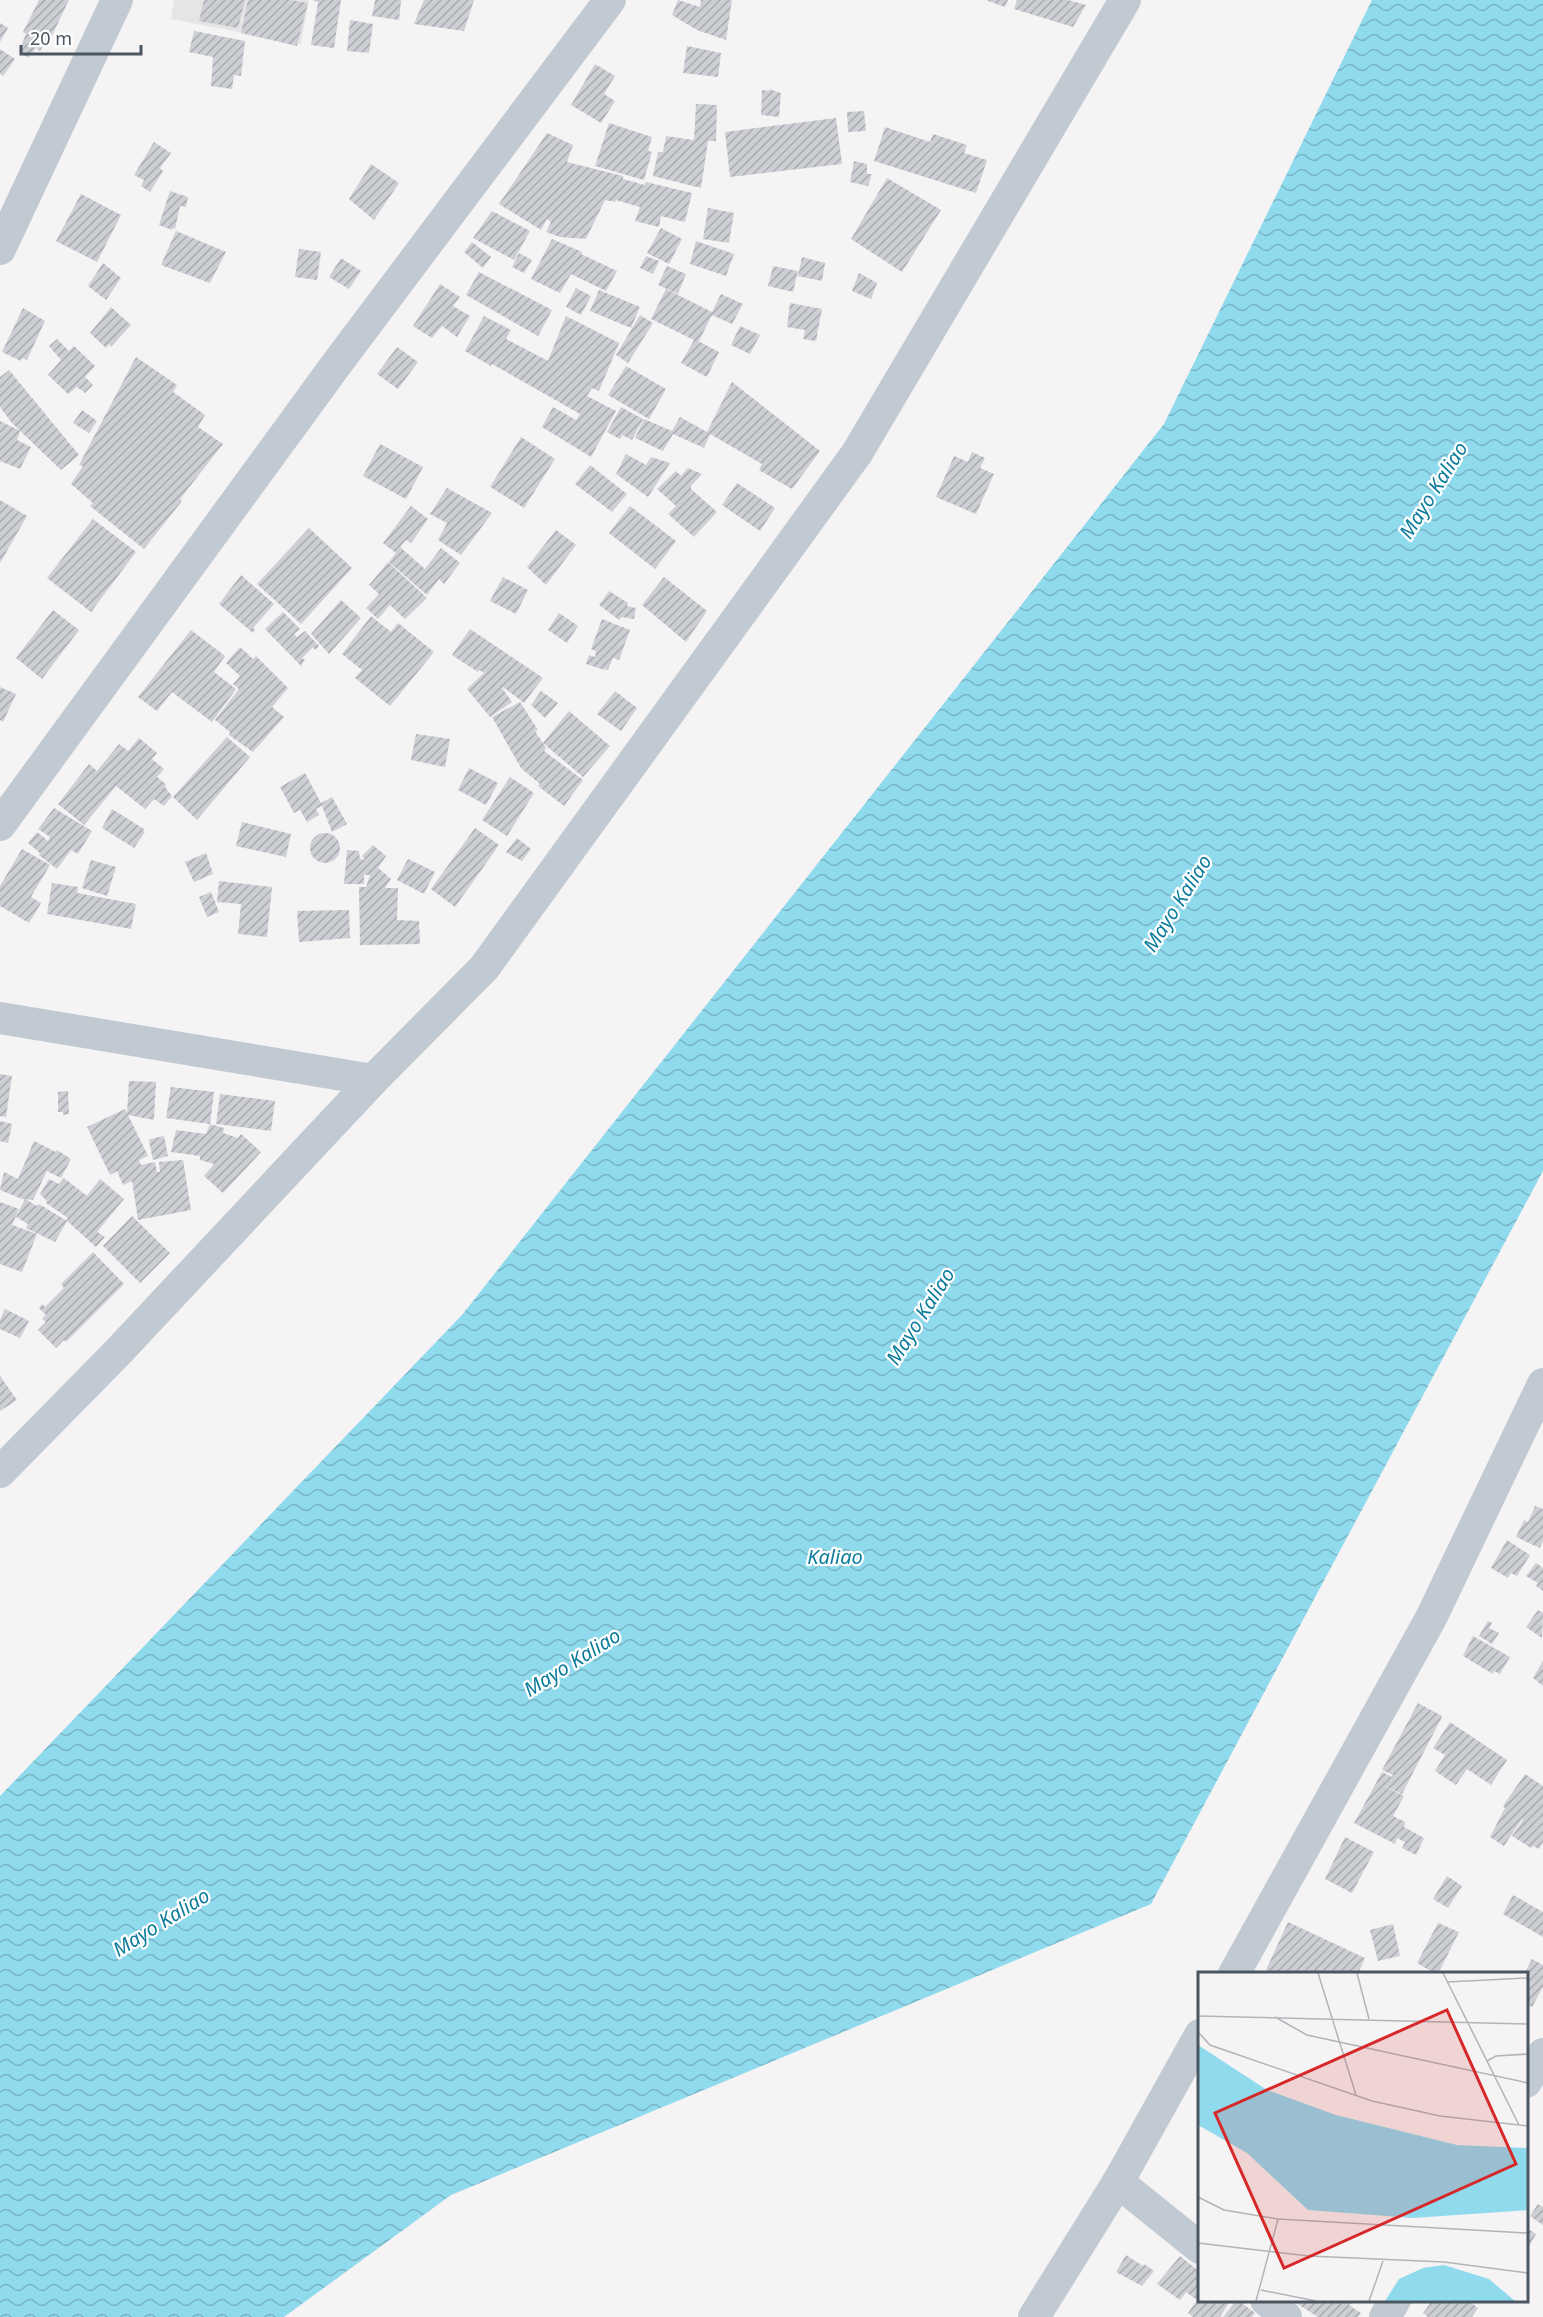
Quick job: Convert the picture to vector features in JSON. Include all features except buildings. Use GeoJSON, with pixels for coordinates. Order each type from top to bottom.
{"type":"FeatureCollection","features":[{"type":"Feature","properties":{"kind":"street"},"geometry":{"type":"LineString","coordinates":[[0,249],[117,0]]}},
{"type":"Feature","properties":{"kind":"street"},"geometry":{"type":"LineString","coordinates":[[0,825],[338,362],[610,0]]}},
{"type":"Feature","properties":{"kind":"street"},"geometry":{"type":"LineString","coordinates":[[0,1472],[118,1352],[372,1080],[484,968],[857,453],[1125,0]]}},
{"type":"Feature","properties":{"kind":"street"},"geometry":{"type":"LineString","coordinates":[[0,1018],[372,1080]]}},
{"type":"Feature","properties":{"kind":"street"},"geometry":{"type":"LineString","coordinates":[[1235,1972],[1431,1618],[1543,1384]]}},
{"type":"Feature","properties":{"kind":"street"},"geometry":{"type":"LineString","coordinates":[[1034,2317],[1118,2182],[1198,2040]]}},
{"type":"Feature","properties":{"kind":"street"},"geometry":{"type":"LineString","coordinates":[[1528,2080],[1543,2054]]}},
{"type":"Feature","properties":{"kind":"street"},"geometry":{"type":"LineString","coordinates":[[1118,2182],[1198,2246]]}},
{"type":"Feature","properties":{"kind":"street"},"geometry":{"type":"LineString","coordinates":[[1267,2302],[1286,2317]]}},
{"type":"Feature","properties":{"kind":"street"},"geometry":{"type":"LineString","coordinates":[[1385,2317],[1394,2302]]}},
{"type":"Feature","properties":{"kind":"shaded area"},"geometry":{"type":"Polygon","coordinates":[[[174,0],[309,0],[301,44],[171,19],[174,0]]]}},
{"type":"Feature","properties":{"kind":"water","name":"Kaliao"},"geometry":{"type":"Polygon","coordinates":[[[1372,0],[1543,0],[1543,1171],[1151,1904],[451,2195],[284,2317],[0,2317],[0,1796],[462,1315],[1164,424],[1372,0]]]}},
{"type":"Feature","properties":{"kind":"water label","name":"Mayo Kaliao"},"geometry":{"type":"Point","coordinates":[1433,490]}},
{"type":"Feature","properties":{"kind":"water label","name":"Mayo Kaliao"},"geometry":{"type":"Point","coordinates":[1177,903]}},
{"type":"Feature","properties":{"kind":"water label","name":"Mayo Kaliao"},"geometry":{"type":"Point","coordinates":[920,1316]}},
{"type":"Feature","properties":{"kind":"water label","name":"Mayo Kaliao"},"geometry":{"type":"Point","coordinates":[572,1662]}},
{"type":"Feature","properties":{"kind":"water label","name":"Mayo Kaliao"},"geometry":{"type":"Point","coordinates":[161,1922]}}]}
